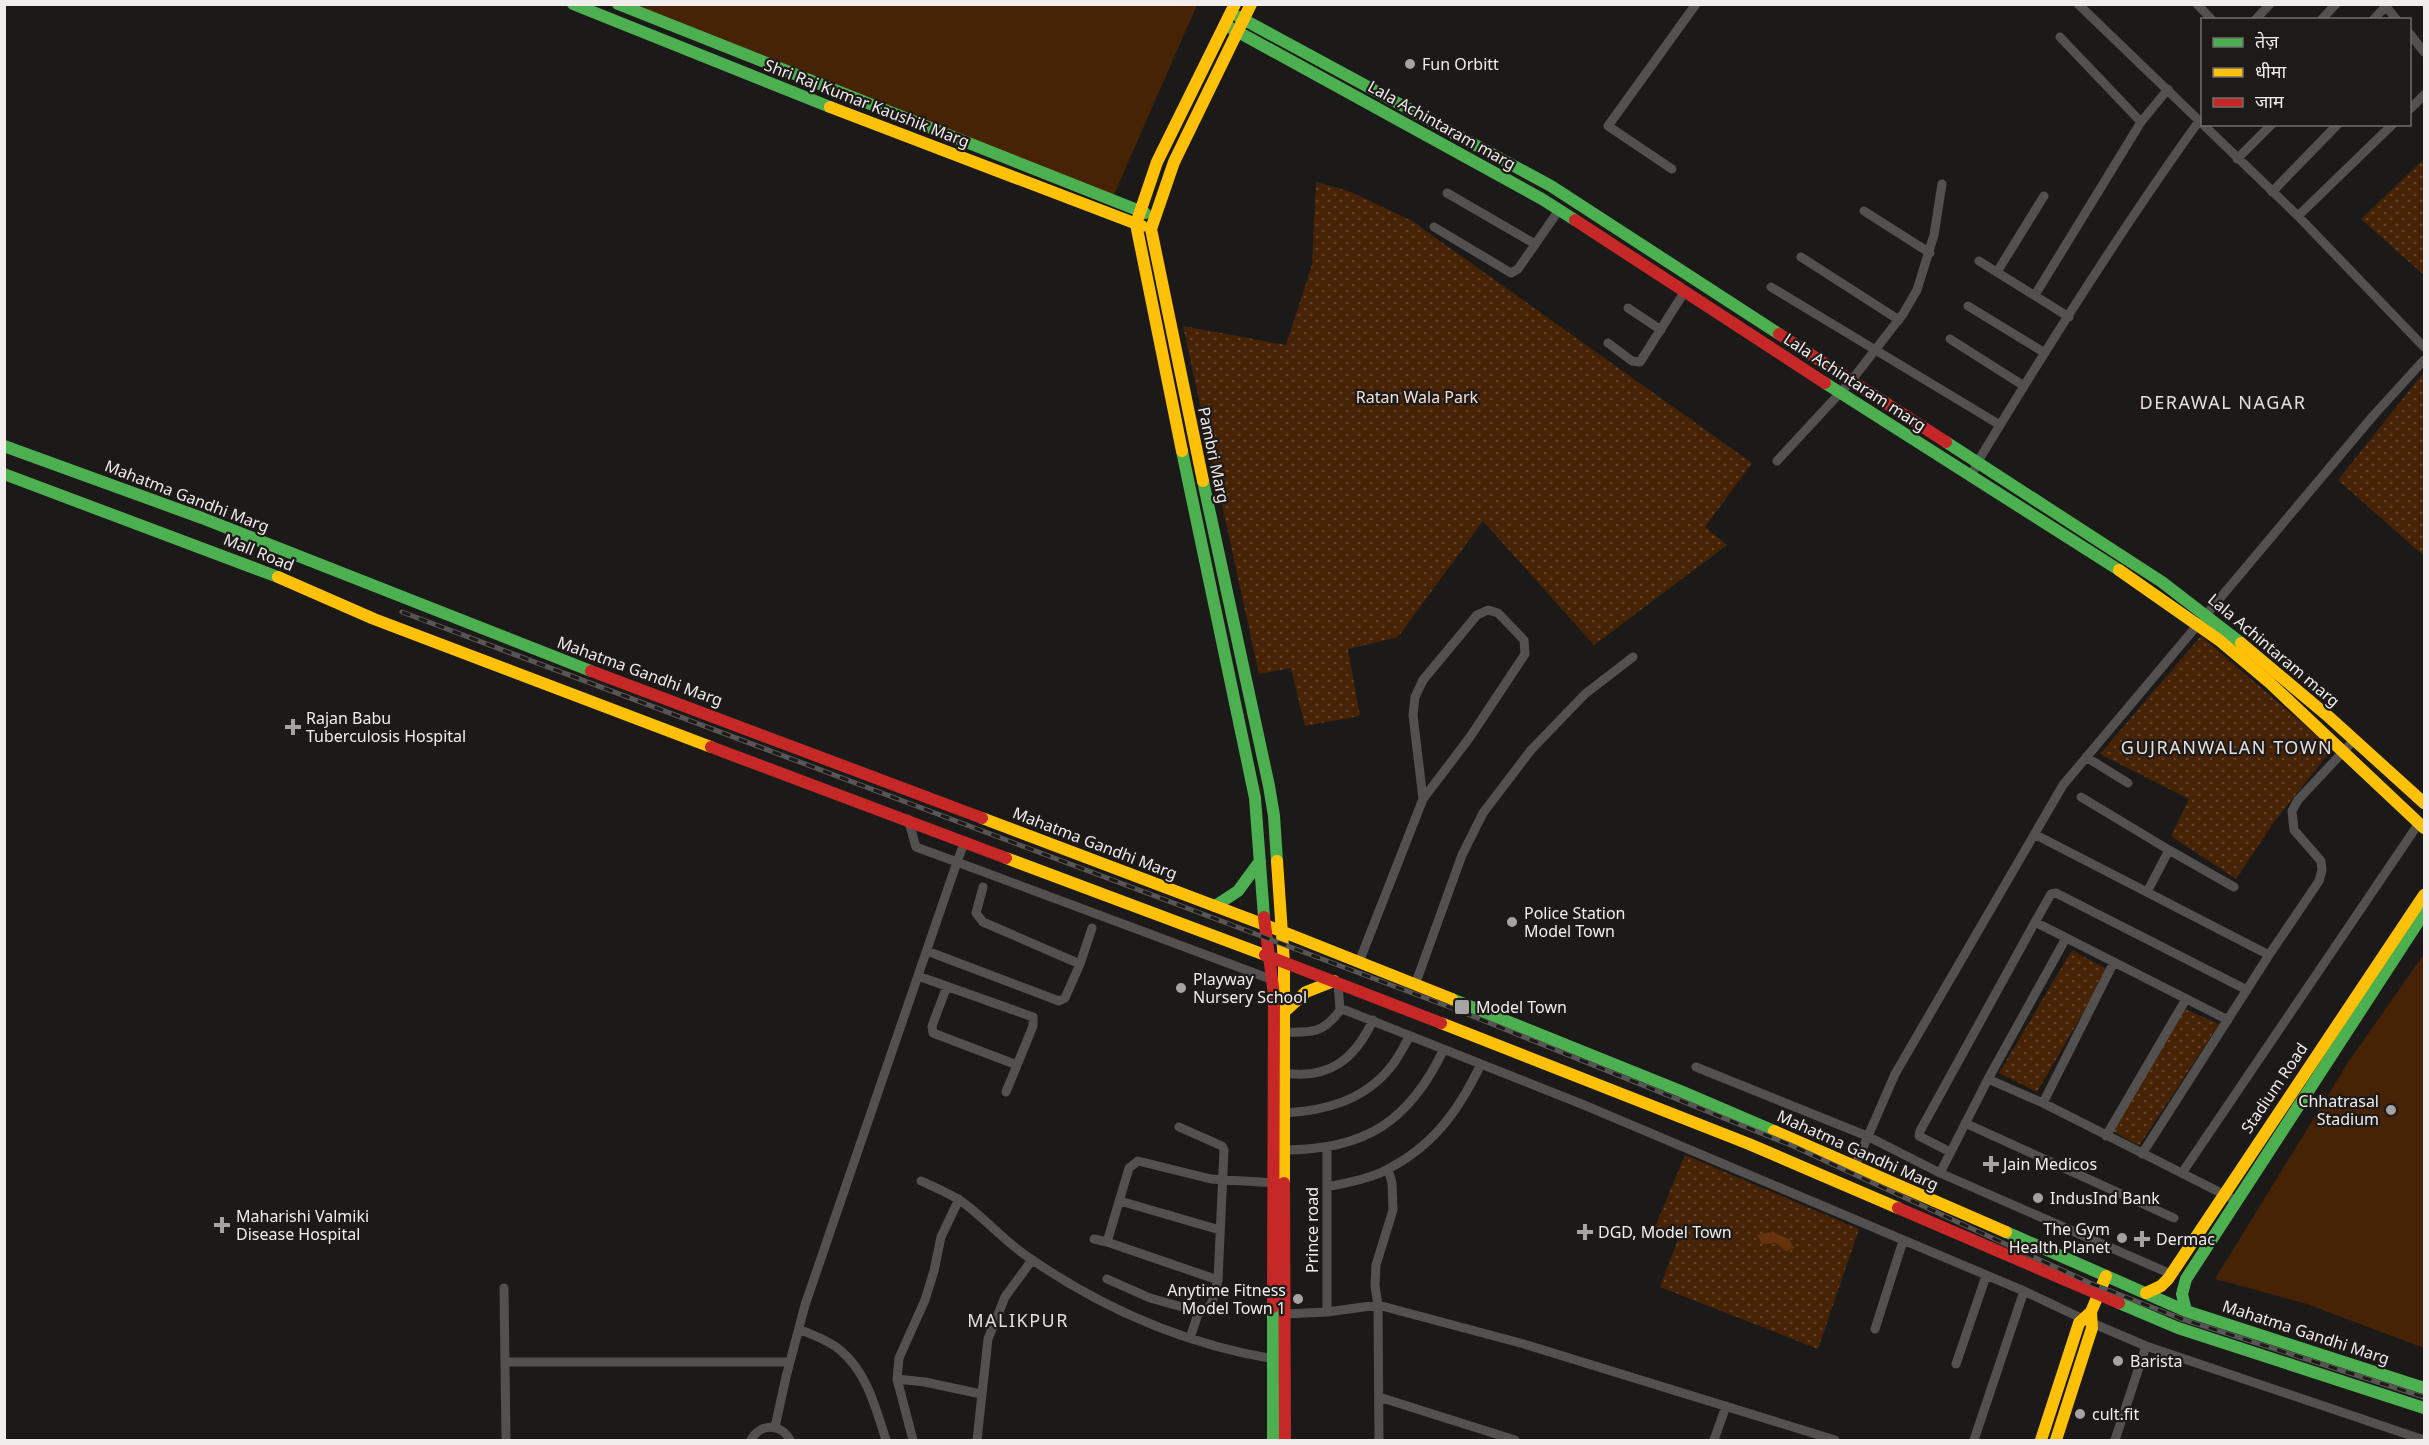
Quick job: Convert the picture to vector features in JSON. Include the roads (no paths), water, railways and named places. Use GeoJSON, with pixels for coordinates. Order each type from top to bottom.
{"type":"FeatureCollection","features":[{"type":"Feature","properties":{"kind":"street","name":"Shri Raj Kumar Kaushik Marg"},"geometry":{"type":"LineString","coordinates":[[573,4],[794,93],[1151,229]]}},
{"type":"Feature","properties":{"kind":"street","name":"Shri Raj Kumar Kaushik Marg"},"geometry":{"type":"LineString","coordinates":[[618,4],[1139,211],[1155,215]]}},
{"type":"Feature","properties":{"kind":"street","name":"Pambri Marg"},"geometry":{"type":"LineString","coordinates":[[1251,4],[1174,162],[1151,229],[1274,816],[1284,963],[1285,1440]]}},
{"type":"Feature","properties":{"kind":"street"},"geometry":{"type":"LineString","coordinates":[[1672,169],[1608,126],[1696,4]]}},
{"type":"Feature","properties":{"kind":"street"},"geometry":{"type":"LineString","coordinates":[[1972,475],[1977,463],[2045,353],[2162,173],[2199,122],[2168,89],[2078,4]]}},
{"type":"Feature","properties":{"kind":"street"},"geometry":{"type":"LineString","coordinates":[[2197,4],[2210,18]]}},
{"type":"Feature","properties":{"kind":"street"},"geometry":{"type":"LineString","coordinates":[[2257,18],[2270,4]]}},
{"type":"Feature","properties":{"kind":"street"},"geometry":{"type":"LineString","coordinates":[[2323,18],[2336,4]]}},
{"type":"Feature","properties":{"kind":"street"},"geometry":{"type":"LineString","coordinates":[[2375,18],[2385,5],[2395,18]]}},
{"type":"Feature","properties":{"kind":"street","name":"Pambri Marg"},"geometry":{"type":"LineString","coordinates":[[1233,9],[1157,162],[1136,224],[1255,798],[1265,926],[1273,980],[1275,1042],[1273,1440]]}},
{"type":"Feature","properties":{"kind":"street","name":"Lala Achintaram marg"},"geometry":{"type":"LineString","coordinates":[[1233,9],[1244,19],[1551,186],[1977,463],[2122,564],[2197,623],[2270,683],[2422,825]]}},
{"type":"Feature","properties":{"kind":"street","name":"Lala Achintaram marg"},"geometry":{"type":"LineString","coordinates":[[1225,25],[1559,210],[1840,393],[1972,475],[2205,613],[2279,673],[2424,803]]}},
{"type":"Feature","properties":{"kind":"street"},"geometry":{"type":"LineString","coordinates":[[2411,36],[2421,48]]}},
{"type":"Feature","properties":{"kind":"street"},"geometry":{"type":"LineString","coordinates":[[2060,37],[2142,122]]}},
{"type":"Feature","properties":{"kind":"street"},"geometry":{"type":"LineString","coordinates":[[794,93],[801,76]]}},
{"type":"Feature","properties":{"kind":"street"},"geometry":{"type":"LineString","coordinates":[[2035,295],[2142,122],[2168,89]]}},
{"type":"Feature","properties":{"kind":"street"},"geometry":{"type":"LineString","coordinates":[[2411,107],[2424,95]]}},
{"type":"Feature","properties":{"kind":"street"},"geometry":{"type":"LineString","coordinates":[[2203,126],[2298,216],[2424,347]]}},
{"type":"Feature","properties":{"kind":"street"},"geometry":{"type":"LineString","coordinates":[[2237,159],[2270,126]]}},
{"type":"Feature","properties":{"kind":"street"},"geometry":{"type":"LineString","coordinates":[[2272,192],[2336,126]]}},
{"type":"Feature","properties":{"kind":"street"},"geometry":{"type":"LineString","coordinates":[[2298,216],[2391,126]]}},
{"type":"Feature","properties":{"kind":"street"},"geometry":{"type":"LineString","coordinates":[[1778,460],[1851,381],[1899,320],[1917,290],[1930,253],[1942,184]]}},
{"type":"Feature","properties":{"kind":"street"},"geometry":{"type":"LineString","coordinates":[[1447,193],[1535,244]]}},
{"type":"Feature","properties":{"kind":"street"},"geometry":{"type":"LineString","coordinates":[[1997,272],[2044,196]]}},
{"type":"Feature","properties":{"kind":"street"},"geometry":{"type":"LineString","coordinates":[[1434,227],[1511,273],[1518,269],[1559,210]]}},
{"type":"Feature","properties":{"kind":"street"},"geometry":{"type":"LineString","coordinates":[[1863,211],[1930,253]]}},
{"type":"Feature","properties":{"kind":"street"},"geometry":{"type":"LineString","coordinates":[[1801,257],[1899,320]]}},
{"type":"Feature","properties":{"kind":"street"},"geometry":{"type":"LineString","coordinates":[[1979,261],[2069,317]]}},
{"type":"Feature","properties":{"kind":"street"},"geometry":{"type":"LineString","coordinates":[[1771,287],[2000,425]]}},
{"type":"Feature","properties":{"kind":"street"},"geometry":{"type":"LineString","coordinates":[[1608,343],[1632,361],[1640,362],[1685,291]]}},
{"type":"Feature","properties":{"kind":"street"},"geometry":{"type":"LineString","coordinates":[[1968,306],[2045,353]]}},
{"type":"Feature","properties":{"kind":"street"},"geometry":{"type":"LineString","coordinates":[[1628,308],[1661,330]]}},
{"type":"Feature","properties":{"kind":"street"},"geometry":{"type":"LineString","coordinates":[[1950,339],[2024,386]]}},
{"type":"Feature","properties":{"kind":"street"},"geometry":{"type":"LineString","coordinates":[[1856,1167],[1867,1136],[1895,1074],[2063,785],[2205,613],[2373,416],[2424,360]]}},
{"type":"Feature","properties":{"kind":"street","name":"Mahatma Gandhi Marg"},"geometry":{"type":"LineString","coordinates":[[4,446],[202,518],[297,570],[513,642],[1281,931],[1683,1092],[2186,1311],[2424,1388]]}},
{"type":"Feature","properties":{"kind":"street","name":"Mall Road"},"geometry":{"type":"LineString","coordinates":[[4,474],[258,568],[297,570],[374,619],[908,819]]}},
{"type":"Feature","properties":{"kind":"street"},"geometry":{"type":"LineString","coordinates":[[1202,545],[1216,542]]}},
{"type":"Feature","properties":{"kind":"street"},"geometry":{"type":"LineString","coordinates":[[1359,962],[1423,799],[1470,737],[1525,654],[1524,640],[1498,613],[1488,610],[1477,615],[1422,680],[1414,697],[1413,715],[1423,799]]}},
{"type":"Feature","properties":{"kind":"street"},"geometry":{"type":"LineString","coordinates":[[1415,985],[1462,855],[1483,813],[1531,750],[1569,710],[1585,694],[1633,657]]}},
{"type":"Feature","properties":{"kind":"street"},"geometry":{"type":"LineString","coordinates":[[2270,683],[2279,673]]}},
{"type":"Feature","properties":{"kind":"street"},"geometry":{"type":"LineString","coordinates":[[2142,1154],[2319,881],[2322,870],[2321,861],[2294,830],[2292,811],[2298,800],[2355,739]]}},
{"type":"Feature","properties":{"kind":"street"},"geometry":{"type":"LineString","coordinates":[[2086,757],[2128,783]]}},
{"type":"Feature","properties":{"kind":"street"},"geometry":{"type":"LineString","coordinates":[[2081,797],[2234,887]]}},
{"type":"Feature","properties":{"kind":"street"},"geometry":{"type":"LineString","coordinates":[[908,819],[1336,982],[1749,1144],[2178,1328],[2424,1408]]}},
{"type":"Feature","properties":{"kind":"street"},"geometry":{"type":"LineString","coordinates":[[908,819],[916,847],[1273,980]]}},
{"type":"Feature","properties":{"kind":"street"},"geometry":{"type":"LineString","coordinates":[[2182,1173],[2422,825]]}},
{"type":"Feature","properties":{"kind":"street"},"geometry":{"type":"LineString","coordinates":[[2036,835],[2269,955]]}},
{"type":"Feature","properties":{"kind":"street"},"geometry":{"type":"LineString","coordinates":[[775,1427],[789,1362],[799,1329],[965,841]]}},
{"type":"Feature","properties":{"kind":"street"},"geometry":{"type":"LineString","coordinates":[[2147,892],[2169,850]]}},
{"type":"Feature","properties":{"kind":"street"},"geometry":{"type":"LineString","coordinates":[[1215,906],[1238,891],[1260,861]]}},
{"type":"Feature","properties":{"kind":"street"},"geometry":{"type":"LineString","coordinates":[[983,887],[976,913],[983,922],[1080,964]]}},
{"type":"Feature","properties":{"kind":"street"},"geometry":{"type":"LineString","coordinates":[[1950,1152],[1919,1136],[1920,1131],[2051,894],[2056,893],[2247,990]]}},
{"type":"Feature","properties":{"kind":"street","name":"Stadium Road"},"geometry":{"type":"LineString","coordinates":[[2146,1293],[2159,1288],[2170,1274],[2424,895]]}},
{"type":"Feature","properties":{"kind":"street","name":"Stadium Road"},"geometry":{"type":"LineString","coordinates":[[2186,1311],[2182,1294],[2186,1279],[2424,914]]}},
{"type":"Feature","properties":{"kind":"street"},"geometry":{"type":"LineString","coordinates":[[2035,922],[2228,1020]]}},
{"type":"Feature","properties":{"kind":"street"},"geometry":{"type":"LineString","coordinates":[[927,951],[1059,1001],[1065,998],[1092,928]]}},
{"type":"Feature","properties":{"kind":"street"},"geometry":{"type":"LineString","coordinates":[[1940,1173],[1988,1079],[2066,938]]}},
{"type":"Feature","properties":{"kind":"street"},"geometry":{"type":"LineString","coordinates":[[2043,1103],[2114,962]]}},
{"type":"Feature","properties":{"kind":"street"},"geometry":{"type":"LineString","coordinates":[[918,976],[1033,1017],[1033,1026],[1006,1092]]}},
{"type":"Feature","properties":{"kind":"street"},"geometry":{"type":"LineString","coordinates":[[1284,1032],[1303,1033],[1320,1030],[1334,1019],[1340,1010],[1336,982]]}},
{"type":"Feature","properties":{"kind":"street"},"geometry":{"type":"LineString","coordinates":[[1284,1012],[1306,992],[1336,982]]}},
{"type":"Feature","properties":{"kind":"street"},"geometry":{"type":"LineString","coordinates":[[947,986],[932,1026],[933,1033],[1017,1065]]}},
{"type":"Feature","properties":{"kind":"street"},"geometry":{"type":"LineString","coordinates":[[2106,1136],[2186,999]]}},
{"type":"Feature","properties":{"kind":"street"},"geometry":{"type":"LineString","coordinates":[[1340,1010],[1373,1020],[1584,1105],[1986,1276],[2090,1316],[2146,1346],[2424,1440]]}},
{"type":"Feature","properties":{"kind":"street"},"geometry":{"type":"LineString","coordinates":[[1284,1073],[1312,1074],[1342,1062],[1364,1039],[1373,1020]]}},
{"type":"Feature","properties":{"kind":"street"},"geometry":{"type":"LineString","coordinates":[[1284,1113],[1312,1112],[1342,1104],[1365,1091],[1390,1068],[1410,1036]]}},
{"type":"Feature","properties":{"kind":"street"},"geometry":{"type":"LineString","coordinates":[[1284,1150],[1327,1148],[1355,1140],[1378,1129],[1399,1114],[1426,1082],[1444,1049]]}},
{"type":"Feature","properties":{"kind":"street"},"geometry":{"type":"LineString","coordinates":[[1327,1187],[1380,1173],[1413,1152],[1443,1127],[1456,1111],[1481,1064]]}},
{"type":"Feature","properties":{"kind":"street"},"geometry":{"type":"LineString","coordinates":[[1696,1067],[1867,1136],[1940,1173],[2170,1274]]}},
{"type":"Feature","properties":{"kind":"street"},"geometry":{"type":"LineString","coordinates":[[1988,1079],[2043,1103],[2237,1201]]}},
{"type":"Feature","properties":{"kind":"street"},"geometry":{"type":"LineString","coordinates":[[1965,1123],[2174,1218]]}},
{"type":"Feature","properties":{"kind":"street"},"geometry":{"type":"LineString","coordinates":[[1179,1127],[1222,1146],[1224,1154],[1218,1280],[1210,1306],[1200,1312],[1190,1338]]}},
{"type":"Feature","properties":{"kind":"street","name":"Prince road"},"geometry":{"type":"LineString","coordinates":[[1327,1148],[1327,1312]]}},
{"type":"Feature","properties":{"kind":"street"},"geometry":{"type":"LineString","coordinates":[[1107,1242],[1129,1168],[1138,1161],[1223,1180],[1275,1183]]}},
{"type":"Feature","properties":{"kind":"street"},"geometry":{"type":"LineString","coordinates":[[1379,1440],[1378,1305],[1375,1286],[1376,1265],[1393,1210],[1394,1198],[1388,1169]]}},
{"type":"Feature","properties":{"kind":"street"},"geometry":{"type":"LineString","coordinates":[[921,1181],[959,1199],[1032,1260],[1114,1310],[1190,1338],[1245,1354],[1274,1359]]}},
{"type":"Feature","properties":{"kind":"street"},"geometry":{"type":"LineString","coordinates":[[913,1440],[897,1379],[899,1358],[925,1300],[941,1237],[959,1199]]}},
{"type":"Feature","properties":{"kind":"street"},"geometry":{"type":"LineString","coordinates":[[1120,1201],[1221,1230]]}},
{"type":"Feature","properties":{"kind":"street"},"geometry":{"type":"LineString","coordinates":[[1094,1239],[1218,1280]]}},
{"type":"Feature","properties":{"kind":"street"},"geometry":{"type":"LineString","coordinates":[[1875,1329],[1903,1241]]}},
{"type":"Feature","properties":{"kind":"street"},"geometry":{"type":"LineString","coordinates":[[977,1440],[988,1339],[1005,1297],[1032,1260]]}},
{"type":"Feature","properties":{"kind":"street"},"geometry":{"type":"LineString","coordinates":[[1956,1364],[1986,1276]]}},
{"type":"Feature","properties":{"kind":"street"},"geometry":{"type":"LineString","coordinates":[[2056,1440],[2090,1316],[2106,1276]]}},
{"type":"Feature","properties":{"kind":"street"},"geometry":{"type":"LineString","coordinates":[[1107,1279],[1150,1298],[1200,1312]]}},
{"type":"Feature","properties":{"kind":"street"},"geometry":{"type":"LineString","coordinates":[[504,1288],[506,1440]]}},
{"type":"Feature","properties":{"kind":"street"},"geometry":{"type":"LineString","coordinates":[[1974,1440],[2024,1291]]}},
{"type":"Feature","properties":{"kind":"street"},"geometry":{"type":"LineString","coordinates":[[1284,1314],[1327,1312],[1378,1305],[1524,1344],[1835,1440]]}},
{"type":"Feature","properties":{"kind":"street"},"geometry":{"type":"LineString","coordinates":[[2041,1440],[2079,1323],[2090,1316]]}},
{"type":"Feature","properties":{"kind":"street"},"geometry":{"type":"LineString","coordinates":[[799,1329],[839,1349],[854,1364],[871,1396],[886,1440]]}},
{"type":"Feature","properties":{"kind":"street"},"geometry":{"type":"LineString","coordinates":[[2115,1440],[2146,1346]]}},
{"type":"Feature","properties":{"kind":"street"},"geometry":{"type":"LineString","coordinates":[[505,1362],[789,1362]]}},
{"type":"Feature","properties":{"kind":"street"},"geometry":{"type":"LineString","coordinates":[[897,1379],[981,1394]]}},
{"type":"Feature","properties":{"kind":"street"},"geometry":{"type":"LineString","coordinates":[[1379,1397],[1515,1440]]}},
{"type":"Feature","properties":{"kind":"street"},"geometry":{"type":"LineString","coordinates":[[1714,1440],[1726,1406]]}},
{"type":"Feature","properties":{"kind":"street"},"geometry":{"type":"LineString","coordinates":[[751,1440],[757,1431],[766,1427],[775,1427],[784,1431],[790,1440]]}},
{"type":"Feature","properties":{"kind":"railway"},"geometry":{"type":"LineString","coordinates":[[402,612],[1460,1011],[1793,1146],[2090,1283],[2182,1319],[2424,1397]]}},
{"type":"Feature","properties":{"kind":"place","name":"Fun Orbitt"},"geometry":{"type":"Point","coordinates":[1410,64]}},
{"type":"Feature","properties":{"kind":"place","name":"Rajan Babu Tuberculosis Hospital"},"geometry":{"type":"Point","coordinates":[293,727]}},
{"type":"Feature","properties":{"kind":"place","name":"Police Station Model Town"},"geometry":{"type":"Point","coordinates":[1512,922]}},
{"type":"Feature","properties":{"kind":"place","name":"Playway Nursery School"},"geometry":{"type":"Point","coordinates":[1181,988]}},
{"type":"Feature","properties":{"kind":"place","name":"Model Town"},"geometry":{"type":"Point","coordinates":[1462,1007]}},
{"type":"Feature","properties":{"kind":"place","name":"Chhatrasal Stadium"},"geometry":{"type":"Point","coordinates":[2391,1110]}},
{"type":"Feature","properties":{"kind":"place","name":"Jain Medicos"},"geometry":{"type":"Point","coordinates":[1991,1164]}},
{"type":"Feature","properties":{"kind":"place","name":"IndusInd Bank"},"geometry":{"type":"Point","coordinates":[2038,1198]}},
{"type":"Feature","properties":{"kind":"place","name":"Maharishi Valmiki Disease Hospital"},"geometry":{"type":"Point","coordinates":[222,1225]}},
{"type":"Feature","properties":{"kind":"place","name":"DGD, Model Town"},"geometry":{"type":"Point","coordinates":[1585,1232]}},
{"type":"Feature","properties":{"kind":"place","name":"The Gym Health Planet"},"geometry":{"type":"Point","coordinates":[2122,1238]}},
{"type":"Feature","properties":{"kind":"place","name":"Dermac"},"geometry":{"type":"Point","coordinates":[2142,1239]}},
{"type":"Feature","properties":{"kind":"place","name":"Anytime Fitness Model Town 1"},"geometry":{"type":"Point","coordinates":[1298,1299]}},
{"type":"Feature","properties":{"kind":"place","name":"Barista"},"geometry":{"type":"Point","coordinates":[2118,1361]}},
{"type":"Feature","properties":{"kind":"place","name":"cult.fit"},"geometry":{"type":"Point","coordinates":[2080,1414]}},
{"type":"Feature","properties":{"kind":"district","name":"DERAWAL NAGAR"},"geometry":{"type":"Point","coordinates":[2223,402]}},
{"type":"Feature","properties":{"kind":"district","name":"GUJRANWALAN TOWN"},"geometry":{"type":"Point","coordinates":[2227,747]}},
{"type":"Feature","properties":{"kind":"district","name":"MALIKPUR"},"geometry":{"type":"Point","coordinates":[1018,1320]}},
{"type":"Feature","properties":{"kind":"park label","name":"Ratan Wala Park"},"geometry":{"type":"Point","coordinates":[1417,397]}}]}
